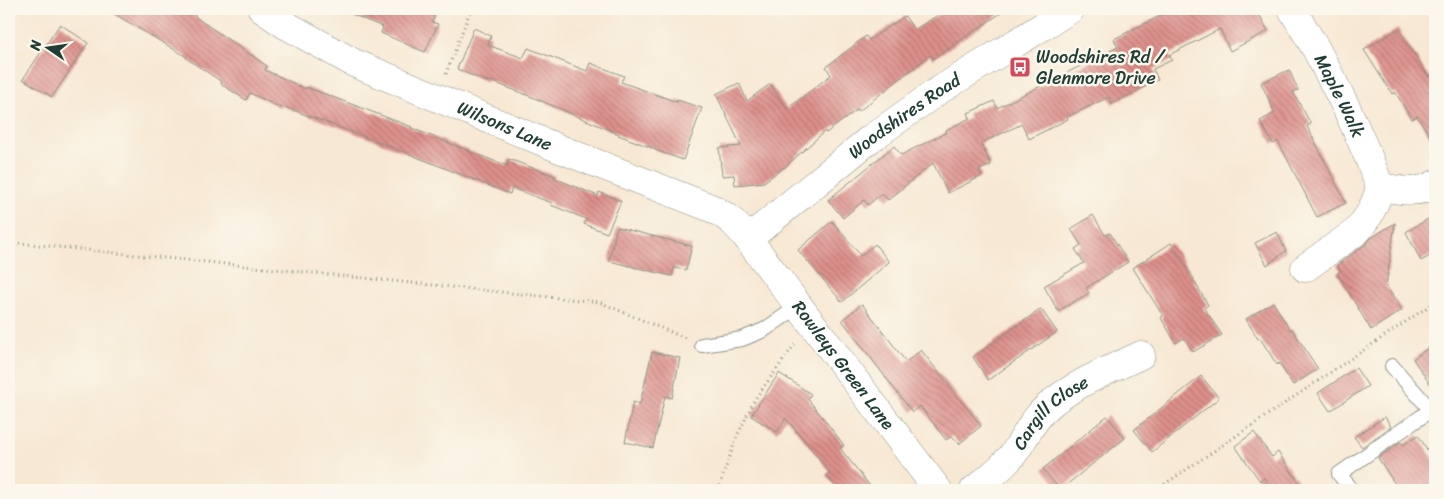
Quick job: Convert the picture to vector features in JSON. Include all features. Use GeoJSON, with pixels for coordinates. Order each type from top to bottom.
{"type":"FeatureCollection","features":[{"type":"Feature","properties":{"kind":"street","name":"Wilsons Lane"},"geometry":{"type":"LineString","coordinates":[[262,9],[354,63],[552,146],[711,208],[731,220],[748,239]]}},
{"type":"Feature","properties":{"kind":"street","name":"Woodshires Road"},"geometry":{"type":"LineString","coordinates":[[748,239],[870,139],[938,91],[1071,9]]}},
{"type":"Feature","properties":{"kind":"street","name":"Maple Walk"},"geometry":{"type":"LineString","coordinates":[[1292,9],[1316,49],[1347,109],[1380,187]]}},
{"type":"Feature","properties":{"kind":"street"},"geometry":{"type":"LineString","coordinates":[[1305,268],[1357,231],[1369,215],[1380,187],[1407,192],[1428,188],[1435,184]]}},
{"type":"Feature","properties":{"kind":"street","name":"Rowleys Green Lane"},"geometry":{"type":"LineString","coordinates":[[748,239],[938,490]]}},
{"type":"Feature","properties":{"kind":"street","name":"Cargill Close"},"geometry":{"type":"LineString","coordinates":[[974,490],[1011,457],[1035,420],[1047,407],[1092,378],[1142,355]]}},
{"type":"Feature","properties":{"kind":"lane"},"geometry":{"type":"LineString","coordinates":[[702,345],[742,339],[806,316]]}},
{"type":"Feature","properties":{"kind":"lane"},"geometry":{"type":"LineString","coordinates":[[1352,490],[1339,474],[1433,410],[1392,366]]}},
{"type":"Feature","properties":{"kind":"path"},"geometry":{"type":"LineString","coordinates":[[435,98],[471,9]]}},
{"type":"Feature","properties":{"kind":"path"},"geometry":{"type":"LineString","coordinates":[[9,242],[599,302],[702,345]]}},
{"type":"Feature","properties":{"kind":"path"},"geometry":{"type":"LineString","coordinates":[[1156,490],[1435,302]]}},
{"type":"Feature","properties":{"kind":"path"},"geometry":{"type":"LineString","coordinates":[[718,490],[737,436],[755,399],[801,337],[806,316]]}},
{"type":"Feature","properties":{"kind":"building"},"geometry":{"type":"Polygon","coordinates":[[[106,9],[184,9],[267,66],[265,70],[306,89],[306,87],[412,127],[507,166],[509,159],[555,176],[554,178],[598,196],[599,192],[621,201],[607,233],[584,224],[586,219],[551,205],[552,203],[512,188],[510,194],[384,144],[282,106],[281,108],[250,93],[246,100],[221,84],[222,82],[187,57],[106,9]]]}},
{"type":"Feature","properties":{"kind":"building"},"geometry":{"type":"Polygon","coordinates":[[[339,9],[438,9],[432,22],[438,24],[425,52],[381,33],[383,27],[339,9]]]}},
{"type":"Feature","properties":{"kind":"building"},"geometry":{"type":"Polygon","coordinates":[[[948,9],[1007,9],[933,59],[930,55],[859,111],[858,109],[826,133],[825,131],[784,168],[764,182],[735,185],[734,175],[722,176],[719,148],[741,146],[716,94],[739,83],[747,101],[770,84],[787,109],[831,75],[826,67],[866,36],[869,40],[905,16],[914,30],[948,9]]]}},
{"type":"Feature","properties":{"kind":"building"},"geometry":{"type":"Polygon","coordinates":[[[1174,9],[1258,9],[1268,31],[1230,51],[1220,29],[1169,55],[1172,60],[1153,69],[1158,80],[1112,104],[1109,97],[1067,117],[1068,119],[1029,139],[1022,124],[981,143],[991,165],[979,170],[982,176],[948,193],[933,163],[888,200],[882,193],[868,205],[864,200],[843,218],[828,200],[894,146],[901,155],[970,118],[968,113],[994,101],[997,108],[1118,47],[1114,39],[1174,9]]]}},
{"type":"Feature","properties":{"kind":"building"},"geometry":{"type":"Polygon","coordinates":[[[60,24],[88,43],[52,97],[23,79],[60,24]]]}},
{"type":"Feature","properties":{"kind":"building"},"geometry":{"type":"Polygon","coordinates":[[[474,28],[491,36],[488,45],[523,58],[528,48],[587,71],[590,63],[624,76],[621,82],[677,102],[677,100],[702,108],[683,160],[618,135],[532,97],[488,80],[487,82],[457,69],[474,28]]]}},
{"type":"Feature","properties":{"kind":"building"},"geometry":{"type":"Polygon","coordinates":[[[1398,29],[1429,77],[1435,73],[1435,144],[1417,116],[1412,119],[1395,92],[1392,94],[1364,50],[1398,29]]]}},
{"type":"Feature","properties":{"kind":"building"},"geometry":{"type":"Polygon","coordinates":[[[1289,70],[1298,90],[1293,92],[1311,124],[1307,126],[1346,203],[1317,217],[1278,141],[1273,144],[1260,121],[1275,113],[1261,83],[1289,70]]]}},
{"type":"Feature","properties":{"kind":"building"},"geometry":{"type":"Polygon","coordinates":[[[1093,215],[1105,235],[1110,233],[1128,262],[1086,288],[1089,293],[1058,311],[1044,286],[1084,263],[1075,249],[1081,245],[1071,229],[1093,215]]]}},
{"type":"Feature","properties":{"kind":"building"},"geometry":{"type":"Polygon","coordinates":[[[1435,215],[1435,253],[1421,261],[1406,232],[1435,215]]]}},
{"type":"Feature","properties":{"kind":"building"},"geometry":{"type":"Polygon","coordinates":[[[832,221],[861,256],[875,244],[889,262],[842,302],[798,250],[832,221]]]}},
{"type":"Feature","properties":{"kind":"building"},"geometry":{"type":"Polygon","coordinates":[[[1395,223],[1386,286],[1402,310],[1371,330],[1337,273],[1341,271],[1337,265],[1366,244],[1371,238],[1395,223]]]}},
{"type":"Feature","properties":{"kind":"building"},"geometry":{"type":"Polygon","coordinates":[[[617,227],[692,246],[686,270],[674,268],[672,276],[609,261],[617,227]]]}},
{"type":"Feature","properties":{"kind":"building"},"geometry":{"type":"Polygon","coordinates":[[[1277,232],[1286,251],[1267,265],[1255,243],[1277,232]]]}},
{"type":"Feature","properties":{"kind":"building"},"geometry":{"type":"Polygon","coordinates":[[[1171,243],[1194,279],[1208,305],[1204,308],[1222,335],[1193,352],[1184,338],[1176,343],[1161,318],[1163,316],[1133,268],[1171,243]]]}},
{"type":"Feature","properties":{"kind":"building"},"geometry":{"type":"Polygon","coordinates":[[[1273,302],[1318,369],[1293,385],[1279,363],[1277,365],[1260,338],[1258,339],[1246,319],[1273,302]]]}},
{"type":"Feature","properties":{"kind":"building"},"geometry":{"type":"Polygon","coordinates":[[[862,304],[906,362],[921,350],[981,426],[959,444],[952,436],[946,440],[920,406],[912,412],[842,320],[862,304]]]}},
{"type":"Feature","properties":{"kind":"building"},"geometry":{"type":"Polygon","coordinates":[[[1041,309],[1057,332],[988,380],[973,357],[1041,309]]]}},
{"type":"Feature","properties":{"kind":"building"},"geometry":{"type":"Polygon","coordinates":[[[1435,343],[1435,391],[1413,359],[1435,343]]]}},
{"type":"Feature","properties":{"kind":"building"},"geometry":{"type":"Polygon","coordinates":[[[652,352],[680,358],[672,398],[665,396],[653,448],[625,442],[633,402],[640,404],[652,352]]]}},
{"type":"Feature","properties":{"kind":"building"},"geometry":{"type":"Polygon","coordinates":[[[1356,368],[1368,386],[1330,411],[1318,393],[1356,368]]]}},
{"type":"Feature","properties":{"kind":"building"},"geometry":{"type":"Polygon","coordinates":[[[779,373],[811,394],[808,399],[844,445],[840,448],[873,490],[838,490],[826,475],[830,472],[786,418],[777,432],[751,416],[779,373]]]}},
{"type":"Feature","properties":{"kind":"building"},"geometry":{"type":"Polygon","coordinates":[[[1201,376],[1219,398],[1152,452],[1134,430],[1201,376]]]}},
{"type":"Feature","properties":{"kind":"building"},"geometry":{"type":"Polygon","coordinates":[[[1107,416],[1125,438],[1060,490],[1043,469],[1107,416]]]}},
{"type":"Feature","properties":{"kind":"building"},"geometry":{"type":"Polygon","coordinates":[[[1385,417],[1391,427],[1362,447],[1354,437],[1385,417]]]}},
{"type":"Feature","properties":{"kind":"building"},"geometry":{"type":"Polygon","coordinates":[[[1254,432],[1272,457],[1278,452],[1304,490],[1272,490],[1264,478],[1260,481],[1235,446],[1254,432]]]}},
{"type":"Feature","properties":{"kind":"building"},"geometry":{"type":"Polygon","coordinates":[[[1418,435],[1435,462],[1435,490],[1399,490],[1378,458],[1401,442],[1403,445],[1418,435]]]}},
{"type":"Feature","properties":{"kind":"place","name":"Woodshires Rd / Glenmore Drive"},"geometry":{"type":"Point","coordinates":[1020,67]}}]}
